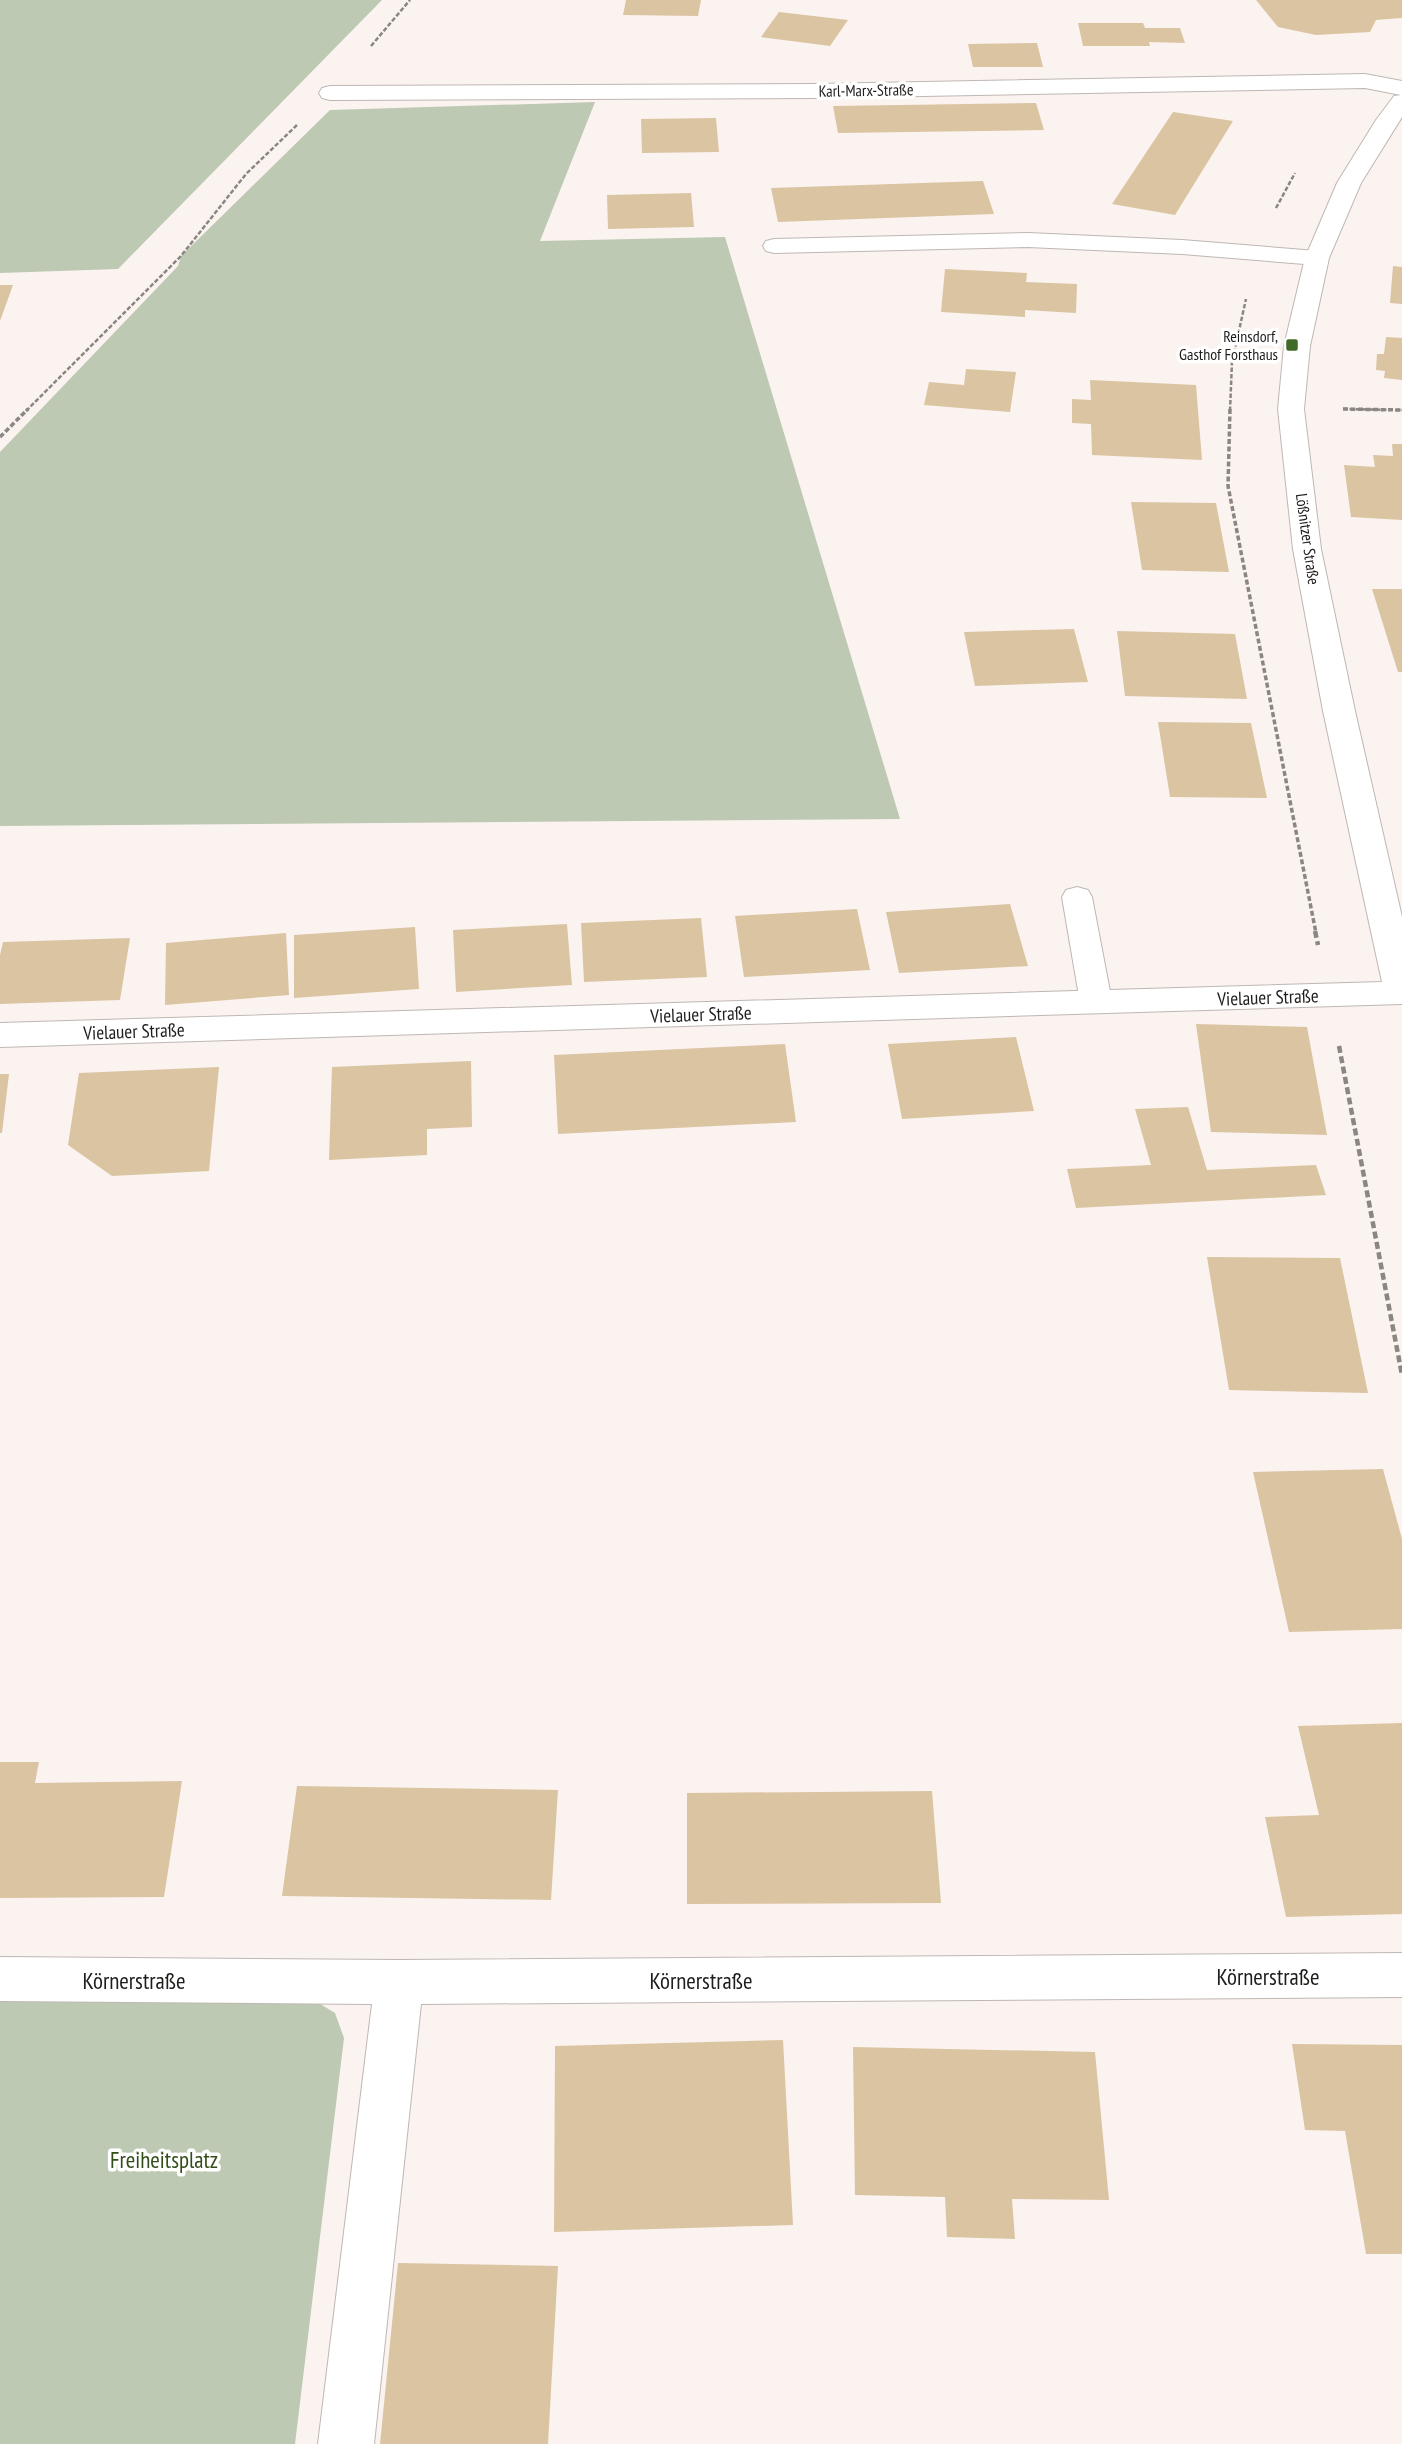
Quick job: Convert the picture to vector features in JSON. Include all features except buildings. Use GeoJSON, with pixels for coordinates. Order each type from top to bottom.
{"type":"FeatureCollection","features":[{"type":"Feature","properties":{"kind":"street","name":"Karl-Marx-Straße"},"geometry":{"type":"LineString","coordinates":[[330,93],[799,91],[1365,81],[1402,88]]}},
{"type":"Feature","properties":{"kind":"street","name":"Lößnitzer Straße"},"geometry":{"type":"LineString","coordinates":[[1402,101],[1349,183],[1317,258],[1297,346],[1293,422],[1307,549],[1339,710],[1402,993]]}},
{"type":"Feature","properties":{"kind":"street","name":"Vielauer Straße"},"geometry":{"type":"LineString","coordinates":[[0,1035],[1402,993]]}},
{"type":"Feature","properties":{"kind":"street","name":"Körnerstraße"},"geometry":{"type":"LineString","coordinates":[[0,1979],[399,1982],[1402,1975]]}},
{"type":"Feature","properties":{"kind":"street"},"geometry":{"type":"LineString","coordinates":[[346,2444],[399,1982]]}},
{"type":"Feature","properties":{"kind":"lane"},"geometry":{"type":"LineString","coordinates":[[774,246],[1028,240],[1182,247],[1317,258]]}},
{"type":"Feature","properties":{"kind":"lane"},"geometry":{"type":"LineString","coordinates":[[1077,897],[1096,1002]]}},
{"type":"Feature","properties":{"kind":"path"},"geometry":{"type":"LineString","coordinates":[[0,437],[181,256],[246,174],[330,93],[410,0]]}},
{"type":"Feature","properties":{"kind":"green space"},"geometry":{"type":"Polygon","coordinates":[[[0,0],[382,0],[118,269],[0,273],[0,0]]]}},
{"type":"Feature","properties":{"kind":"green space"},"geometry":{"type":"Polygon","coordinates":[[[595,102],[540,241],[725,237],[900,819],[0,826],[0,452],[178,266],[181,256],[330,110],[595,102]]]}},
{"type":"Feature","properties":{"kind":"green space","name":"Freiheitsplatz"},"geometry":{"type":"Polygon","coordinates":[[[0,1992],[307,1996],[335,2013],[344,2038],[295,2444],[0,2444],[0,1992]]]}},
{"type":"Feature","properties":{"kind":"place","name":"Reinsdorf, Gasthof Forsthaus"},"geometry":{"type":"Point","coordinates":[1292,345]}}]}
